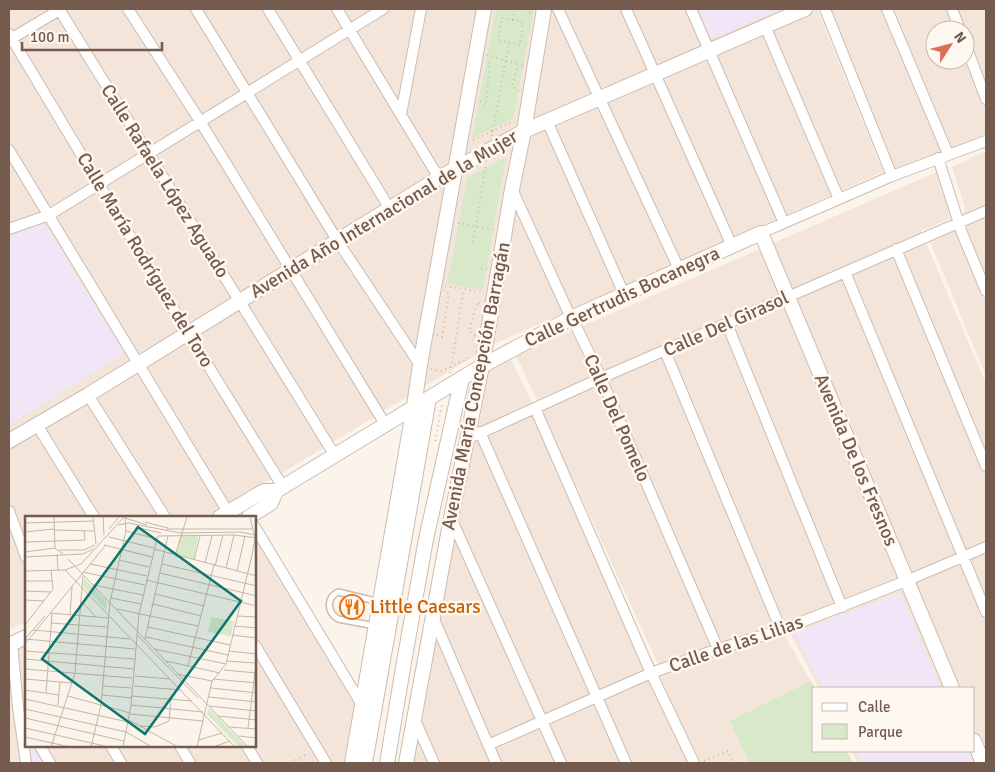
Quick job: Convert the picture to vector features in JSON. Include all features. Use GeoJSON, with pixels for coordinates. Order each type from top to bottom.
{"type":"FeatureCollection","features":[{"type":"Feature","properties":{"kind":"street"},"geometry":{"type":"LineString","coordinates":[[10,37],[60,9]]}},
{"type":"Feature","properties":{"kind":"street","name":"Calle Rafaela López Aguado"},"geometry":{"type":"LineString","coordinates":[[60,9],[334,454]]}},
{"type":"Feature","properties":{"kind":"street"},"geometry":{"type":"LineString","coordinates":[[128,9],[200,121],[385,424]]}},
{"type":"Feature","properties":{"kind":"street"},"geometry":{"type":"LineString","coordinates":[[196,9],[337,240],[425,367]]}},
{"type":"Feature","properties":{"kind":"street"},"geometry":{"type":"LineString","coordinates":[[268,9],[390,209]]}},
{"type":"Feature","properties":{"kind":"street"},"geometry":{"type":"LineString","coordinates":[[338,9],[439,178]]}},
{"type":"Feature","properties":{"kind":"street"},"geometry":{"type":"LineString","coordinates":[[9,229],[49,215],[383,9]]}},
{"type":"Feature","properties":{"kind":"street"},"geometry":{"type":"LineString","coordinates":[[401,114],[421,9]]}},
{"type":"Feature","properties":{"kind":"street"},"geometry":{"type":"LineString","coordinates":[[352,763],[414,406],[425,367],[455,169],[484,9]]}},
{"type":"Feature","properties":{"kind":"street"},"geometry":{"type":"LineString","coordinates":[[558,9],[679,269]]}},
{"type":"Feature","properties":{"kind":"street"},"geometry":{"type":"LineString","coordinates":[[626,9],[732,246]]}},
{"type":"Feature","properties":{"kind":"street"},"geometry":{"type":"LineString","coordinates":[[691,9],[784,223]]}},
{"type":"Feature","properties":{"kind":"street","name":"Avenida Año Internacional de la Mujer"},"geometry":{"type":"LineString","coordinates":[[9,441],[88,395],[439,178],[489,150],[520,125],[547,121],[709,49],[805,9]]}},
{"type":"Feature","properties":{"kind":"street"},"geometry":{"type":"LineString","coordinates":[[825,9],[892,176]]}},
{"type":"Feature","properties":{"kind":"street"},"geometry":{"type":"LineString","coordinates":[[887,9],[943,156],[959,222],[985,286]]}},
{"type":"Feature","properties":{"kind":"street","name":"Avenida María Concepción Barragán"},"geometry":{"type":"LineString","coordinates":[[406,763],[451,518],[474,436],[478,361],[512,189],[520,125],[540,12]]}},
{"type":"Feature","properties":{"kind":"street"},"geometry":{"type":"LineString","coordinates":[[765,26],[839,199]]}},
{"type":"Feature","properties":{"kind":"street","name":"Calle María Rodríguez del Toro"},"geometry":{"type":"LineString","coordinates":[[10,37],[99,183],[280,489]]}},
{"type":"Feature","properties":{"kind":"street"},"geometry":{"type":"LineString","coordinates":[[975,70],[986,99]]}},
{"type":"Feature","properties":{"kind":"street"},"geometry":{"type":"LineString","coordinates":[[547,121],[624,294]]}},
{"type":"Feature","properties":{"kind":"street","name":"Calle Gertrudis Bocanegra"},"geometry":{"type":"LineString","coordinates":[[251,516],[271,503],[280,489],[334,454],[462,378],[478,361],[679,269],[892,176],[986,141]]}},
{"type":"Feature","properties":{"kind":"street"},"geometry":{"type":"LineString","coordinates":[[9,150],[139,363],[224,515]]}},
{"type":"Feature","properties":{"kind":"street","name":"Calle Del Pomelo"},"geometry":{"type":"LineString","coordinates":[[512,189],[600,378],[718,649]]}},
{"type":"Feature","properties":{"kind":"street","name":"Calle Del Girasol"},"geometry":{"type":"LineString","coordinates":[[474,436],[600,378],[986,211]]}},
{"type":"Feature","properties":{"kind":"street","name":"Avenida De los Fresnos"},"geometry":{"type":"LineString","coordinates":[[761,233],[952,687]]}},
{"type":"Feature","properties":{"kind":"street"},"geometry":{"type":"LineString","coordinates":[[896,249],[986,466]]}},
{"type":"Feature","properties":{"kind":"street"},"geometry":{"type":"LineString","coordinates":[[844,272],[986,612]]}},
{"type":"Feature","properties":{"kind":"street"},"geometry":{"type":"LineString","coordinates":[[727,324],[842,607]]}},
{"type":"Feature","properties":{"kind":"street"},"geometry":{"type":"LineString","coordinates":[[666,351],[781,630]]}},
{"type":"Feature","properties":{"kind":"street","name":"Avenida María Concepción Barragán"},"geometry":{"type":"LineString","coordinates":[[388,763],[426,539],[462,378]]}},
{"type":"Feature","properties":{"kind":"street"},"geometry":{"type":"LineString","coordinates":[[88,395],[164,516]]}},
{"type":"Feature","properties":{"kind":"street"},"geometry":{"type":"LineString","coordinates":[[365,763],[428,398]]}},
{"type":"Feature","properties":{"kind":"street"},"geometry":{"type":"LineString","coordinates":[[535,408],[651,673],[694,763]]}},
{"type":"Feature","properties":{"kind":"street"},"geometry":{"type":"LineString","coordinates":[[37,425],[93,516]]}},
{"type":"Feature","properties":{"kind":"street"},"geometry":{"type":"LineString","coordinates":[[474,436],[626,763]]}},
{"type":"Feature","properties":{"kind":"street","name":"Calle Gertrudis Bocanegra"},"geometry":{"type":"LineString","coordinates":[[224,515],[264,491],[280,489]]}},
{"type":"Feature","properties":{"kind":"street"},"geometry":{"type":"LineString","coordinates":[[9,510],[25,554]]}},
{"type":"Feature","properties":{"kind":"street"},"geometry":{"type":"LineString","coordinates":[[451,518],[561,763]]}},
{"type":"Feature","properties":{"kind":"street"},"geometry":{"type":"LineString","coordinates":[[256,529],[362,705]]}},
{"type":"Feature","properties":{"kind":"street","name":"Calle de las Lilias"},"geometry":{"type":"LineString","coordinates":[[488,745],[651,673],[718,649],[781,630],[842,607],[986,547]]}},
{"type":"Feature","properties":{"kind":"street"},"geometry":{"type":"LineString","coordinates":[[433,617],[496,763]]}},
{"type":"Feature","properties":{"kind":"street"},"geometry":{"type":"LineString","coordinates":[[25,637],[10,644],[26,763]]}},
{"type":"Feature","properties":{"kind":"street"},"geometry":{"type":"LineString","coordinates":[[256,647],[326,763]]}},
{"type":"Feature","properties":{"kind":"street"},"geometry":{"type":"LineString","coordinates":[[18,708],[25,720]]}},
{"type":"Feature","properties":{"kind":"street"},"geometry":{"type":"LineString","coordinates":[[414,717],[434,763]]}},
{"type":"Feature","properties":{"kind":"street"},"geometry":{"type":"LineString","coordinates":[[975,743],[983,763]]}},
{"type":"Feature","properties":{"kind":"street"},"geometry":{"type":"LineString","coordinates":[[41,747],[50,763]]}},
{"type":"Feature","properties":{"kind":"street"},"geometry":{"type":"LineString","coordinates":[[112,747],[121,763]]}},
{"type":"Feature","properties":{"kind":"street"},"geometry":{"type":"LineString","coordinates":[[181,747],[190,763]]}},
{"type":"Feature","properties":{"kind":"street"},"geometry":{"type":"LineString","coordinates":[[248,747],[257,763]]}},
{"type":"Feature","properties":{"kind":"lane"},"geometry":{"type":"LineString","coordinates":[[376,626],[338,619],[330,609],[329,603],[330,598],[338,592],[380,602]]}},
{"type":"Feature","properties":{"kind":"path"},"geometry":{"type":"LineString","coordinates":[[513,20],[515,9]]}},
{"type":"Feature","properties":{"kind":"path"},"geometry":{"type":"LineString","coordinates":[[526,9],[540,12]]}},
{"type":"Feature","properties":{"kind":"path"},"geometry":{"type":"LineString","coordinates":[[502,18],[523,22],[520,45],[509,42],[498,40],[502,18]]}},
{"type":"Feature","properties":{"kind":"path"},"geometry":{"type":"LineString","coordinates":[[473,242],[509,42]]}},
{"type":"Feature","properties":{"kind":"path"},"geometry":{"type":"LineString","coordinates":[[476,98],[486,106],[490,64],[484,58],[485,54],[526,66]]}},
{"type":"Feature","properties":{"kind":"path"},"geometry":{"type":"LineString","coordinates":[[518,64],[512,86],[520,92]]}},
{"type":"Feature","properties":{"kind":"path"},"geometry":{"type":"LineString","coordinates":[[471,133],[469,142],[492,131],[520,125]]}},
{"type":"Feature","properties":{"kind":"path"},"geometry":{"type":"LineString","coordinates":[[479,169],[486,166]]}},
{"type":"Feature","properties":{"kind":"path"},"geometry":{"type":"LineString","coordinates":[[456,223],[496,230]]}},
{"type":"Feature","properties":{"kind":"path"},"geometry":{"type":"LineString","coordinates":[[481,268],[489,269]]}},
{"type":"Feature","properties":{"kind":"path"},"geometry":{"type":"LineString","coordinates":[[434,334],[442,337],[449,294],[442,288],[444,286],[485,293]]}},
{"type":"Feature","properties":{"kind":"path"},"geometry":{"type":"LineString","coordinates":[[441,408],[452,366],[464,289]]}},
{"type":"Feature","properties":{"kind":"path"},"geometry":{"type":"LineString","coordinates":[[478,337],[469,331],[477,302],[483,306],[484,299]]}},
{"type":"Feature","properties":{"kind":"path"},"geometry":{"type":"LineString","coordinates":[[425,367],[441,371],[452,366],[478,361]]}},
{"type":"Feature","properties":{"kind":"path"},"geometry":{"type":"LineString","coordinates":[[291,763],[317,748]]}},
{"type":"Feature","properties":{"kind":"path"},"geometry":{"type":"LineString","coordinates":[[700,763],[728,751],[733,763]]}},
{"type":"Feature","properties":{"kind":"shaded area"},"geometry":{"type":"Polygon","coordinates":[[[9,9],[817,9],[883,172],[494,344],[211,516],[25,516],[25,622],[9,630],[9,9]]]}},
{"type":"Feature","properties":{"kind":"shaded area"},"geometry":{"type":"Polygon","coordinates":[[[699,9],[782,9],[711,39],[699,9]]]}},
{"type":"Feature","properties":{"kind":"shaded area"},"geometry":{"type":"Polygon","coordinates":[[[831,9],[986,9],[986,135],[897,172],[831,9]]]}},
{"type":"Feature","properties":{"kind":"shaded area"},"geometry":{"type":"Polygon","coordinates":[[[986,151],[986,376],[930,242],[960,228],[965,208],[952,167],[986,151]]]}},
{"type":"Feature","properties":{"kind":"shaded area"},"geometry":{"type":"Polygon","coordinates":[[[937,172],[956,216],[921,231],[986,384],[986,763],[858,763],[852,752],[975,752],[975,687],[818,687],[784,622],[658,664],[516,355],[937,172]]]}},
{"type":"Feature","properties":{"kind":"shaded area"},"geometry":{"type":"Polygon","coordinates":[[[44,223],[124,353],[9,425],[9,236],[44,223]]]}},
{"type":"Feature","properties":{"kind":"shaded area"},"geometry":{"type":"Polygon","coordinates":[[[511,360],[535,408],[654,670],[782,631],[814,687],[812,687],[812,752],[848,752],[853,763],[413,763],[486,373],[511,360]]]}},
{"type":"Feature","properties":{"kind":"shaded area"},"geometry":{"type":"Polygon","coordinates":[[[256,529],[362,703],[351,763],[9,763],[9,646],[25,638],[25,747],[256,747],[256,529]]]}},
{"type":"Feature","properties":{"kind":"shaded area"},"geometry":{"type":"Polygon","coordinates":[[[900,593],[941,687],[822,687],[794,633],[900,593]]]}},
{"type":"Feature","properties":{"kind":"shaded area"},"geometry":{"type":"Polygon","coordinates":[[[26,747],[33,747],[44,763],[29,763],[26,747]]]}},
{"type":"Feature","properties":{"kind":"shaded area"},"geometry":{"type":"Polygon","coordinates":[[[856,752],[968,752],[973,763],[862,763],[856,752]]]}},
{"type":"Feature","properties":{"kind":"green space"},"geometry":{"type":"Polygon","coordinates":[[[496,9],[534,9],[513,119],[472,138],[496,9]]]}},
{"type":"Feature","properties":{"kind":"green space"},"geometry":{"type":"Polygon","coordinates":[[[506,157],[483,290],[447,284],[467,178],[506,157]]]}},
{"type":"Feature","properties":{"kind":"green space"},"geometry":{"type":"Polygon","coordinates":[[[811,681],[814,687],[812,687],[812,752],[847,752],[853,763],[750,763],[730,721],[811,681]]]}},
{"type":"Feature","properties":{"kind":"place","name":"Little Caesars"},"geometry":{"type":"Point","coordinates":[352,607]}}]}
